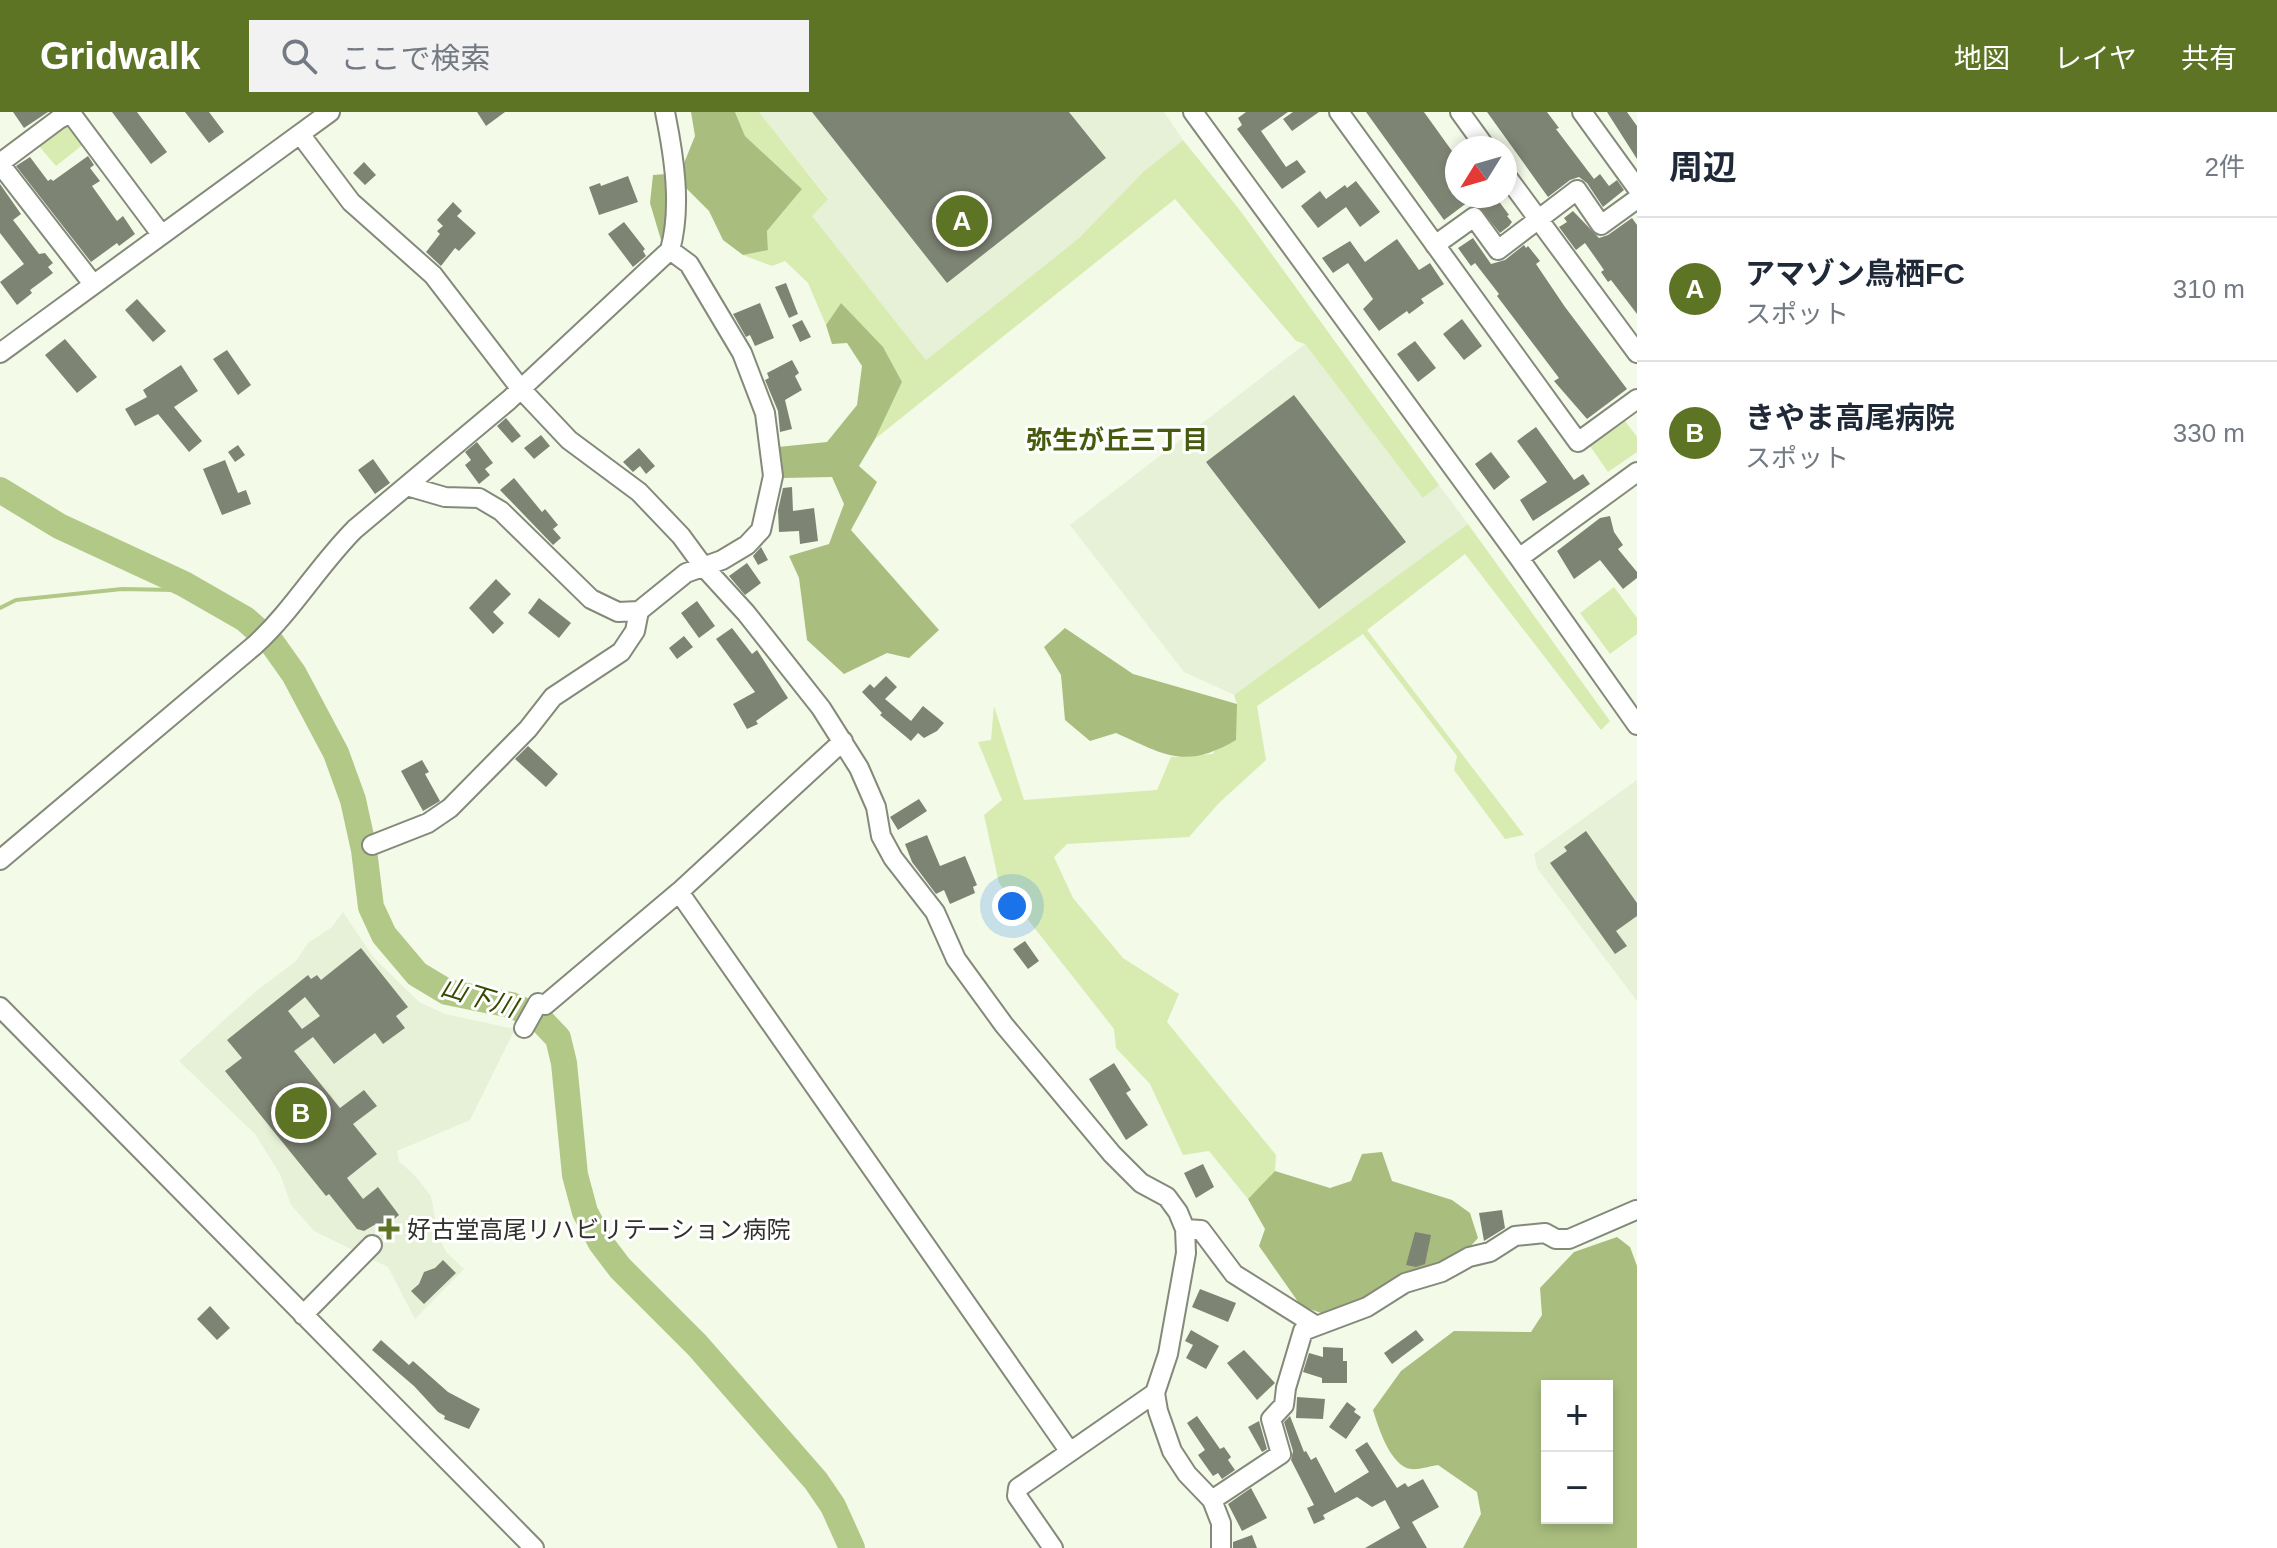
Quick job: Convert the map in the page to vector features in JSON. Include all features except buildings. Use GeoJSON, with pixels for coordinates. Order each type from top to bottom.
{"type":"FeatureCollection","features":[{"type":"Feature","properties":{"kind":"street"},"geometry":{"type":"LineString","coordinates":[[93,284],[0,163],[59,119],[70,112],[161,234]]}},
{"type":"Feature","properties":{"kind":"street"},"geometry":{"type":"LineString","coordinates":[[0,353],[330,112]]}},
{"type":"Feature","properties":{"kind":"street"},"geometry":{"type":"LineString","coordinates":[[0,860],[255,645],[279,623],[338,546],[520,388],[670,250],[675,231],[676,191],[665,112]]}},
{"type":"Feature","properties":{"kind":"street"},"geometry":{"type":"LineString","coordinates":[[1193,112],[1637,725]]}},
{"type":"Feature","properties":{"kind":"street"},"geometry":{"type":"LineString","coordinates":[[1339,112],[1578,442],[1637,399]]}},
{"type":"Feature","properties":{"kind":"street"},"geometry":{"type":"LineString","coordinates":[[1460,112],[1477,136]]}},
{"type":"Feature","properties":{"kind":"street"},"geometry":{"type":"LineString","coordinates":[[1582,112],[1637,188]]}},
{"type":"Feature","properties":{"kind":"street"},"geometry":{"type":"LineString","coordinates":[[300,134],[351,202],[410,253],[451,296],[520,388],[569,440],[639,492],[681,536],[771,645],[821,708],[859,768],[876,807],[881,836],[935,912],[956,959],[1004,1025],[1112,1154],[1141,1183],[1167,1197],[1178,1212],[1185,1229],[1186,1253],[1168,1354],[1155,1393],[1172,1451],[1187,1474],[1212,1500],[1221,1523],[1221,1548]]}},
{"type":"Feature","properties":{"kind":"street"},"geometry":{"type":"LineString","coordinates":[[1517,190],[1637,353]]}},
{"type":"Feature","properties":{"kind":"street"},"geometry":{"type":"LineString","coordinates":[[1435,245],[1474,217],[1498,250],[1577,190],[1601,225],[1637,199]]}},
{"type":"Feature","properties":{"kind":"street"},"geometry":{"type":"LineString","coordinates":[[407,486],[445,497],[479,498],[501,511],[591,599],[618,612],[639,611],[686,573],[722,560],[747,545],[761,530],[773,476],[765,413],[742,353],[689,264],[670,250]]}},
{"type":"Feature","properties":{"kind":"street"},"geometry":{"type":"LineString","coordinates":[[1519,558],[1637,472]]}},
{"type":"Feature","properties":{"kind":"street"},"geometry":{"type":"LineString","coordinates":[[372,845],[428,823],[450,808],[528,729],[553,697],[621,652],[635,631],[639,611]]}},
{"type":"Feature","properties":{"kind":"street"},"geometry":{"type":"LineString","coordinates":[[525,1026],[538,1003],[545,1005],[679,892],[843,741]]}},
{"type":"Feature","properties":{"kind":"street"},"geometry":{"type":"LineString","coordinates":[[679,892],[1070,1452]]}},
{"type":"Feature","properties":{"kind":"street"},"geometry":{"type":"LineString","coordinates":[[0,1007],[534,1548]]}},
{"type":"Feature","properties":{"kind":"street"},"geometry":{"type":"LineString","coordinates":[[1212,1500],[1281,1454],[1271,1419],[1284,1405],[1303,1331],[1367,1307],[1405,1283],[1442,1272],[1469,1257],[1490,1252],[1515,1236],[1545,1233],[1556,1239],[1569,1239],[1637,1207],[1637,1231]]}},
{"type":"Feature","properties":{"kind":"street"},"geometry":{"type":"LineString","coordinates":[[1185,1229],[1201,1230],[1234,1274],[1315,1325]]}},
{"type":"Feature","properties":{"kind":"street"},"geometry":{"type":"LineString","coordinates":[[303,1315],[372,1245]]}},
{"type":"Feature","properties":{"kind":"street"},"geometry":{"type":"LineString","coordinates":[[1053,1548],[1017,1496],[1018,1488],[1155,1393]]}},
{"type":"Feature","properties":{"kind":"shaded area"},"geometry":{"type":"Polygon","coordinates":[[[759,112],[1164,112],[1183,140],[1143,172],[1079,238],[926,360],[811,215],[828,198],[759,112]]]}},
{"type":"Feature","properties":{"kind":"shaded area"},"geometry":{"type":"Polygon","coordinates":[[[1305,344],[1423,497],[1439,485],[1468,524],[1234,695],[1184,672],[1070,525],[1305,344]]]}},
{"type":"Feature","properties":{"kind":"shaded area"},"geometry":{"type":"Polygon","coordinates":[[[1637,780],[1637,1001],[1537,868],[1534,854],[1637,780]]]}},
{"type":"Feature","properties":{"kind":"shaded area"},"geometry":{"type":"Polygon","coordinates":[[[343,912],[373,957],[419,1002],[445,1014],[515,1029],[470,1120],[397,1151],[399,1161],[431,1196],[439,1239],[447,1253],[464,1269],[415,1319],[388,1267],[314,1231],[291,1205],[280,1174],[255,1134],[179,1061],[255,992],[296,961],[308,943],[332,927],[343,912]]]}},
{"type":"Feature","properties":{"kind":"green space"},"geometry":{"type":"Polygon","coordinates":[[[691,112],[735,112],[745,136],[802,189],[767,231],[768,250],[743,255],[723,240],[709,211],[686,188],[672,195],[672,233],[661,240],[650,203],[653,175],[680,173],[695,136],[691,112]]]}},
{"type":"Feature","properties":{"kind":"green space"},"geometry":{"type":"Polygon","coordinates":[[[735,112],[759,112],[828,199],[812,216],[926,360],[1079,238],[1143,172],[1183,140],[1239,209],[1439,485],[1423,498],[1305,344],[1296,341],[1175,199],[875,439],[902,382],[841,303],[826,325],[808,283],[785,261],[772,266],[743,255],[768,249],[767,231],[802,189],[745,136],[735,112]]]}},
{"type":"Feature","properties":{"kind":"green space"},"geometry":{"type":"Polygon","coordinates":[[[63,124],[71,125],[85,143],[56,166],[38,145],[63,124]]]}},
{"type":"Feature","properties":{"kind":"green space"},"geometry":{"type":"Polygon","coordinates":[[[841,303],[883,347],[902,382],[859,466],[877,482],[851,530],[939,630],[909,658],[887,653],[844,674],[807,640],[799,578],[789,556],[829,544],[844,504],[832,477],[784,478],[778,447],[827,442],[857,405],[862,366],[847,343],[832,344],[826,325],[841,303]]]}},
{"type":"Feature","properties":{"kind":"green space"},"geometry":{"type":"Polygon","coordinates":[[[1625,421],[1637,437],[1637,452],[1608,472],[1590,446],[1625,421]]]}},
{"type":"Feature","properties":{"kind":"green space"},"geometry":{"type":"Polygon","coordinates":[[[1468,524],[1610,721],[1601,730],[1465,554],[1367,630],[1524,835],[1505,839],[1454,770],[1457,756],[1363,634],[1257,706],[1266,760],[1219,803],[1189,837],[1067,844],[1054,857],[1073,898],[1123,958],[1179,994],[1167,1022],[1276,1155],[1275,1171],[1248,1199],[1209,1151],[1183,1155],[1150,1084],[1116,1048],[1114,1029],[999,883],[984,815],[1002,800],[978,742],[991,740],[994,706],[1024,800],[1157,790],[1171,757],[1213,754],[1237,704],[1234,695],[1468,524]]]}},
{"type":"Feature","properties":{"kind":"green space"},"geometry":{"type":"Polygon","coordinates":[[[1614,587],[1637,618],[1637,634],[1610,654],[1580,613],[1614,587]]]}},
{"type":"Feature","properties":{"kind":"green space"},"geometry":{"type":"Polygon","coordinates":[[[1065,628],[1133,674],[1237,704],[1236,740],[1203,755],[1189,757],[1162,753],[1116,733],[1090,741],[1065,720],[1061,675],[1044,647],[1065,628]]]}},
{"type":"Feature","properties":{"kind":"green space"},"geometry":{"type":"Polygon","coordinates":[[[1382,1152],[1392,1181],[1452,1200],[1470,1213],[1478,1238],[1467,1250],[1436,1270],[1401,1276],[1361,1300],[1321,1313],[1301,1306],[1259,1246],[1265,1229],[1248,1199],[1275,1171],[1330,1188],[1351,1181],[1362,1154],[1382,1152]]]}},
{"type":"Feature","properties":{"kind":"green space"},"geometry":{"type":"Polygon","coordinates":[[[1617,1237],[1630,1247],[1637,1266],[1637,1548],[1463,1548],[1481,1514],[1477,1492],[1438,1465],[1414,1469],[1404,1467],[1386,1445],[1378,1426],[1373,1410],[1401,1371],[1454,1331],[1531,1332],[1542,1315],[1540,1288],[1574,1252],[1617,1237]]]}},
{"type":"Feature","properties":{"kind":"waterway","name":"山下川"},"geometry":{"type":"LineString","coordinates":[[0,490],[59,526],[184,584],[245,619],[272,643],[294,674],[336,753],[353,800],[364,850],[371,907],[384,935],[417,974],[447,992],[511,1005],[538,1017],[558,1038],[564,1063],[575,1175],[585,1212],[601,1243],[620,1268],[697,1345],[816,1481],[833,1506],[852,1548]]}},
{"type":"Feature","properties":{"kind":"waterway"},"geometry":{"type":"LineString","coordinates":[[0,608],[16,600],[122,589],[175,590],[184,584]]}},
{"type":"Feature","properties":{"kind":"place","name":"アマゾン鳥栖FC"},"geometry":{"type":"Point","coordinates":[962,221]}},
{"type":"Feature","properties":{"kind":"place","name":"きやま高尾病院"},"geometry":{"type":"Point","coordinates":[301,1113]}},
{"type":"Feature","properties":{"kind":"place","name":"好古堂高尾リハビリテーション病院"},"geometry":{"type":"Point","coordinates":[389,1229]}},
{"type":"Feature","properties":{"kind":"district","name":"弥生が丘三丁目"},"geometry":{"type":"Point","coordinates":[1117,440]}}]}
